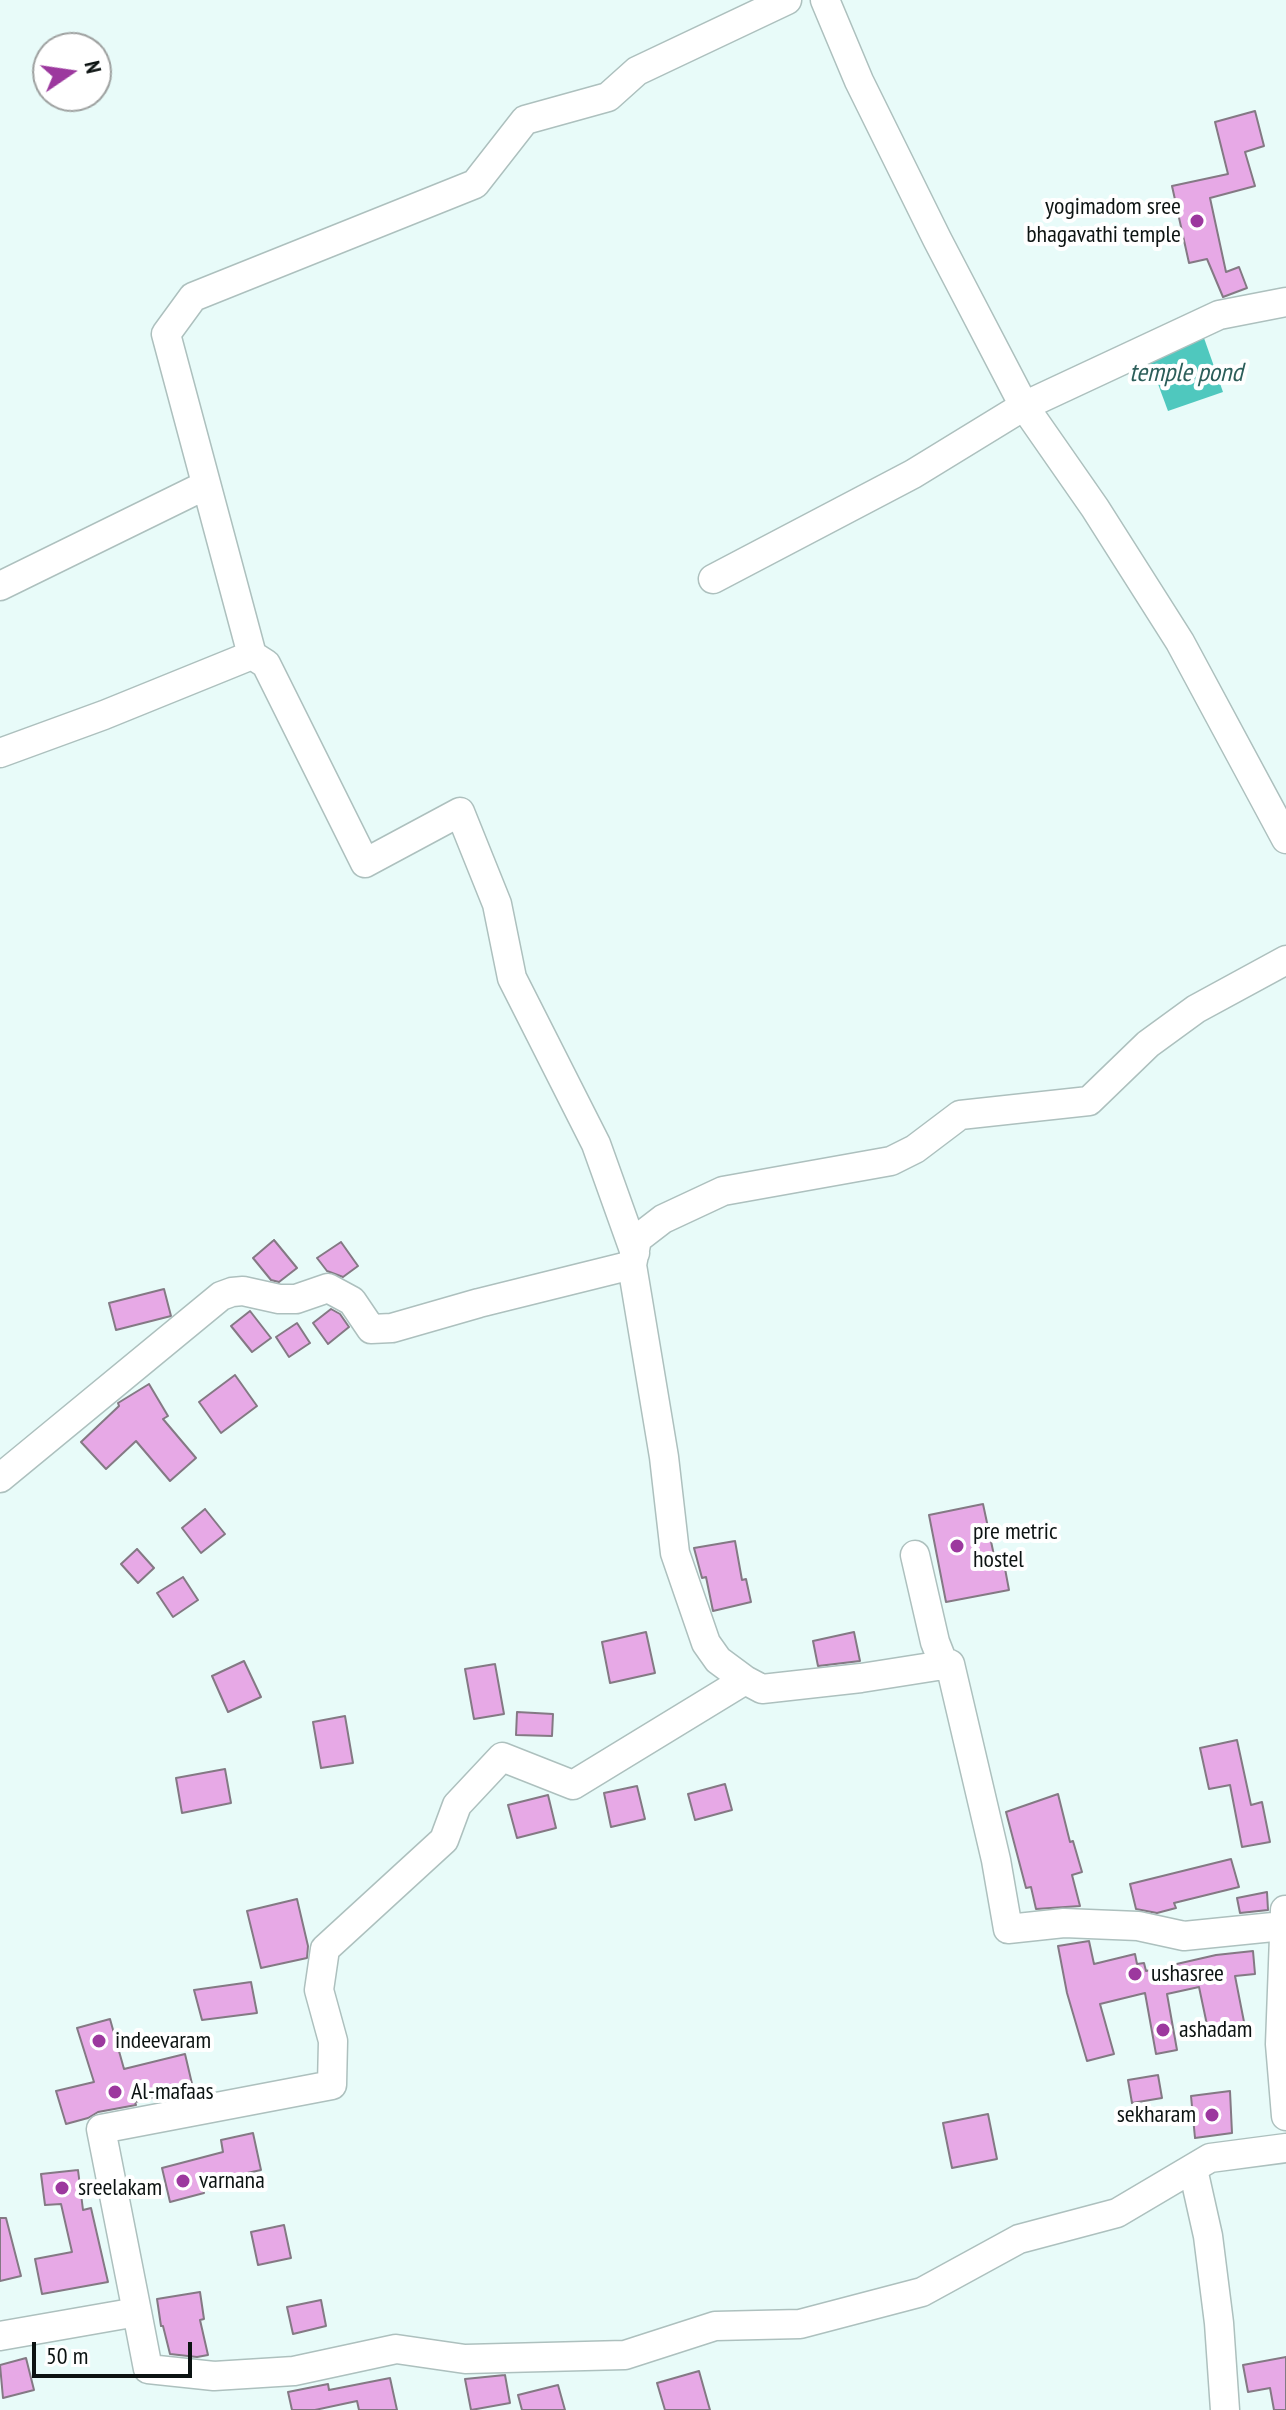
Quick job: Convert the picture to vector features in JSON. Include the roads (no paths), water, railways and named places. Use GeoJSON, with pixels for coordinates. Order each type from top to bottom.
{"type":"FeatureCollection","features":[{"type":"Feature","properties":{"kind":"street"},"geometry":{"type":"LineString","coordinates":[[787,0],[637,71],[608,97],[525,120],[475,184],[193,297],[166,334],[252,655],[266,664],[365,863],[460,812],[497,904],[512,978],[596,1144],[633,1259],[664,1457],[675,1553],[706,1643],[718,1660],[762,1689],[950,1664],[996,1860],[1008,1929],[1064,1923],[1138,1926],[1184,1936],[1285,1918],[1280,2044],[1286,2116]]}},
{"type":"Feature","properties":{"kind":"street"},"geometry":{"type":"LineString","coordinates":[[825,0],[880,124],[1024,406],[1095,508],[1180,642],[1286,839]]}},
{"type":"Feature","properties":{"kind":"street"},"geometry":{"type":"LineString","coordinates":[[713,579],[913,474],[1024,406],[1219,315],[1286,302]]}},
{"type":"Feature","properties":{"kind":"street"},"geometry":{"type":"LineString","coordinates":[[0,586],[206,485]]}},
{"type":"Feature","properties":{"kind":"street"},"geometry":{"type":"LineString","coordinates":[[0,753],[252,655]]}},
{"type":"Feature","properties":{"kind":"street"},"geometry":{"type":"LineString","coordinates":[[633,1259],[637,1239],[663,1219],[723,1191],[891,1161],[915,1149],[960,1115],[1089,1101],[1148,1044],[1196,1009],[1286,960]]}},
{"type":"Feature","properties":{"kind":"street"},"geometry":{"type":"LineString","coordinates":[[0,1478],[221,1296],[232,1292],[287,1299],[328,1288],[352,1301],[371,1329],[392,1328],[633,1259]]}},
{"type":"Feature","properties":{"kind":"street"},"geometry":{"type":"LineString","coordinates":[[915,1555],[935,1642],[944,1665]]}},
{"type":"Feature","properties":{"kind":"street"},"geometry":{"type":"LineString","coordinates":[[745,1680],[573,1785],[502,1757],[457,1805],[444,1840],[325,1949],[319,1990],[333,2041],[332,2085],[101,2129],[148,2369],[214,2376],[294,2371],[396,2349],[465,2359],[625,2355],[715,2326],[800,2324],[922,2292],[1019,2239],[1117,2213],[1210,2158],[1286,2148]]}},
{"type":"Feature","properties":{"kind":"street"},"geometry":{"type":"LineString","coordinates":[[1193,2169],[1208,2236],[1219,2323],[1225,2410]]}},
{"type":"Feature","properties":{"kind":"street"},"geometry":{"type":"LineString","coordinates":[[0,2336],[137,2312]]}},
{"type":"Feature","properties":{"kind":"water","name":"temple pond"},"geometry":{"type":"Polygon","coordinates":[[[1204,338],[1223,392],[1168,411],[1148,357],[1204,338]]]}},
{"type":"Feature","properties":{"kind":"place","name":"yogimadom sree bhagavathi temple"},"geometry":{"type":"Point","coordinates":[1197,221]}},
{"type":"Feature","properties":{"kind":"place","name":"pre metric hostel"},"geometry":{"type":"Point","coordinates":[957,1546]}},
{"type":"Feature","properties":{"kind":"place","name":"ushasree"},"geometry":{"type":"Point","coordinates":[1135,1974]}},
{"type":"Feature","properties":{"kind":"place","name":"ashadam"},"geometry":{"type":"Point","coordinates":[1163,2030]}},
{"type":"Feature","properties":{"kind":"place","name":"indeevaram"},"geometry":{"type":"Point","coordinates":[99,2041]}},
{"type":"Feature","properties":{"kind":"place","name":"Al-mafaas"},"geometry":{"type":"Point","coordinates":[115,2092]}},
{"type":"Feature","properties":{"kind":"place","name":"sekharam"},"geometry":{"type":"Point","coordinates":[1212,2115]}},
{"type":"Feature","properties":{"kind":"place","name":"varnana"},"geometry":{"type":"Point","coordinates":[183,2181]}},
{"type":"Feature","properties":{"kind":"place","name":"sreelakam"},"geometry":{"type":"Point","coordinates":[62,2188]}}]}
